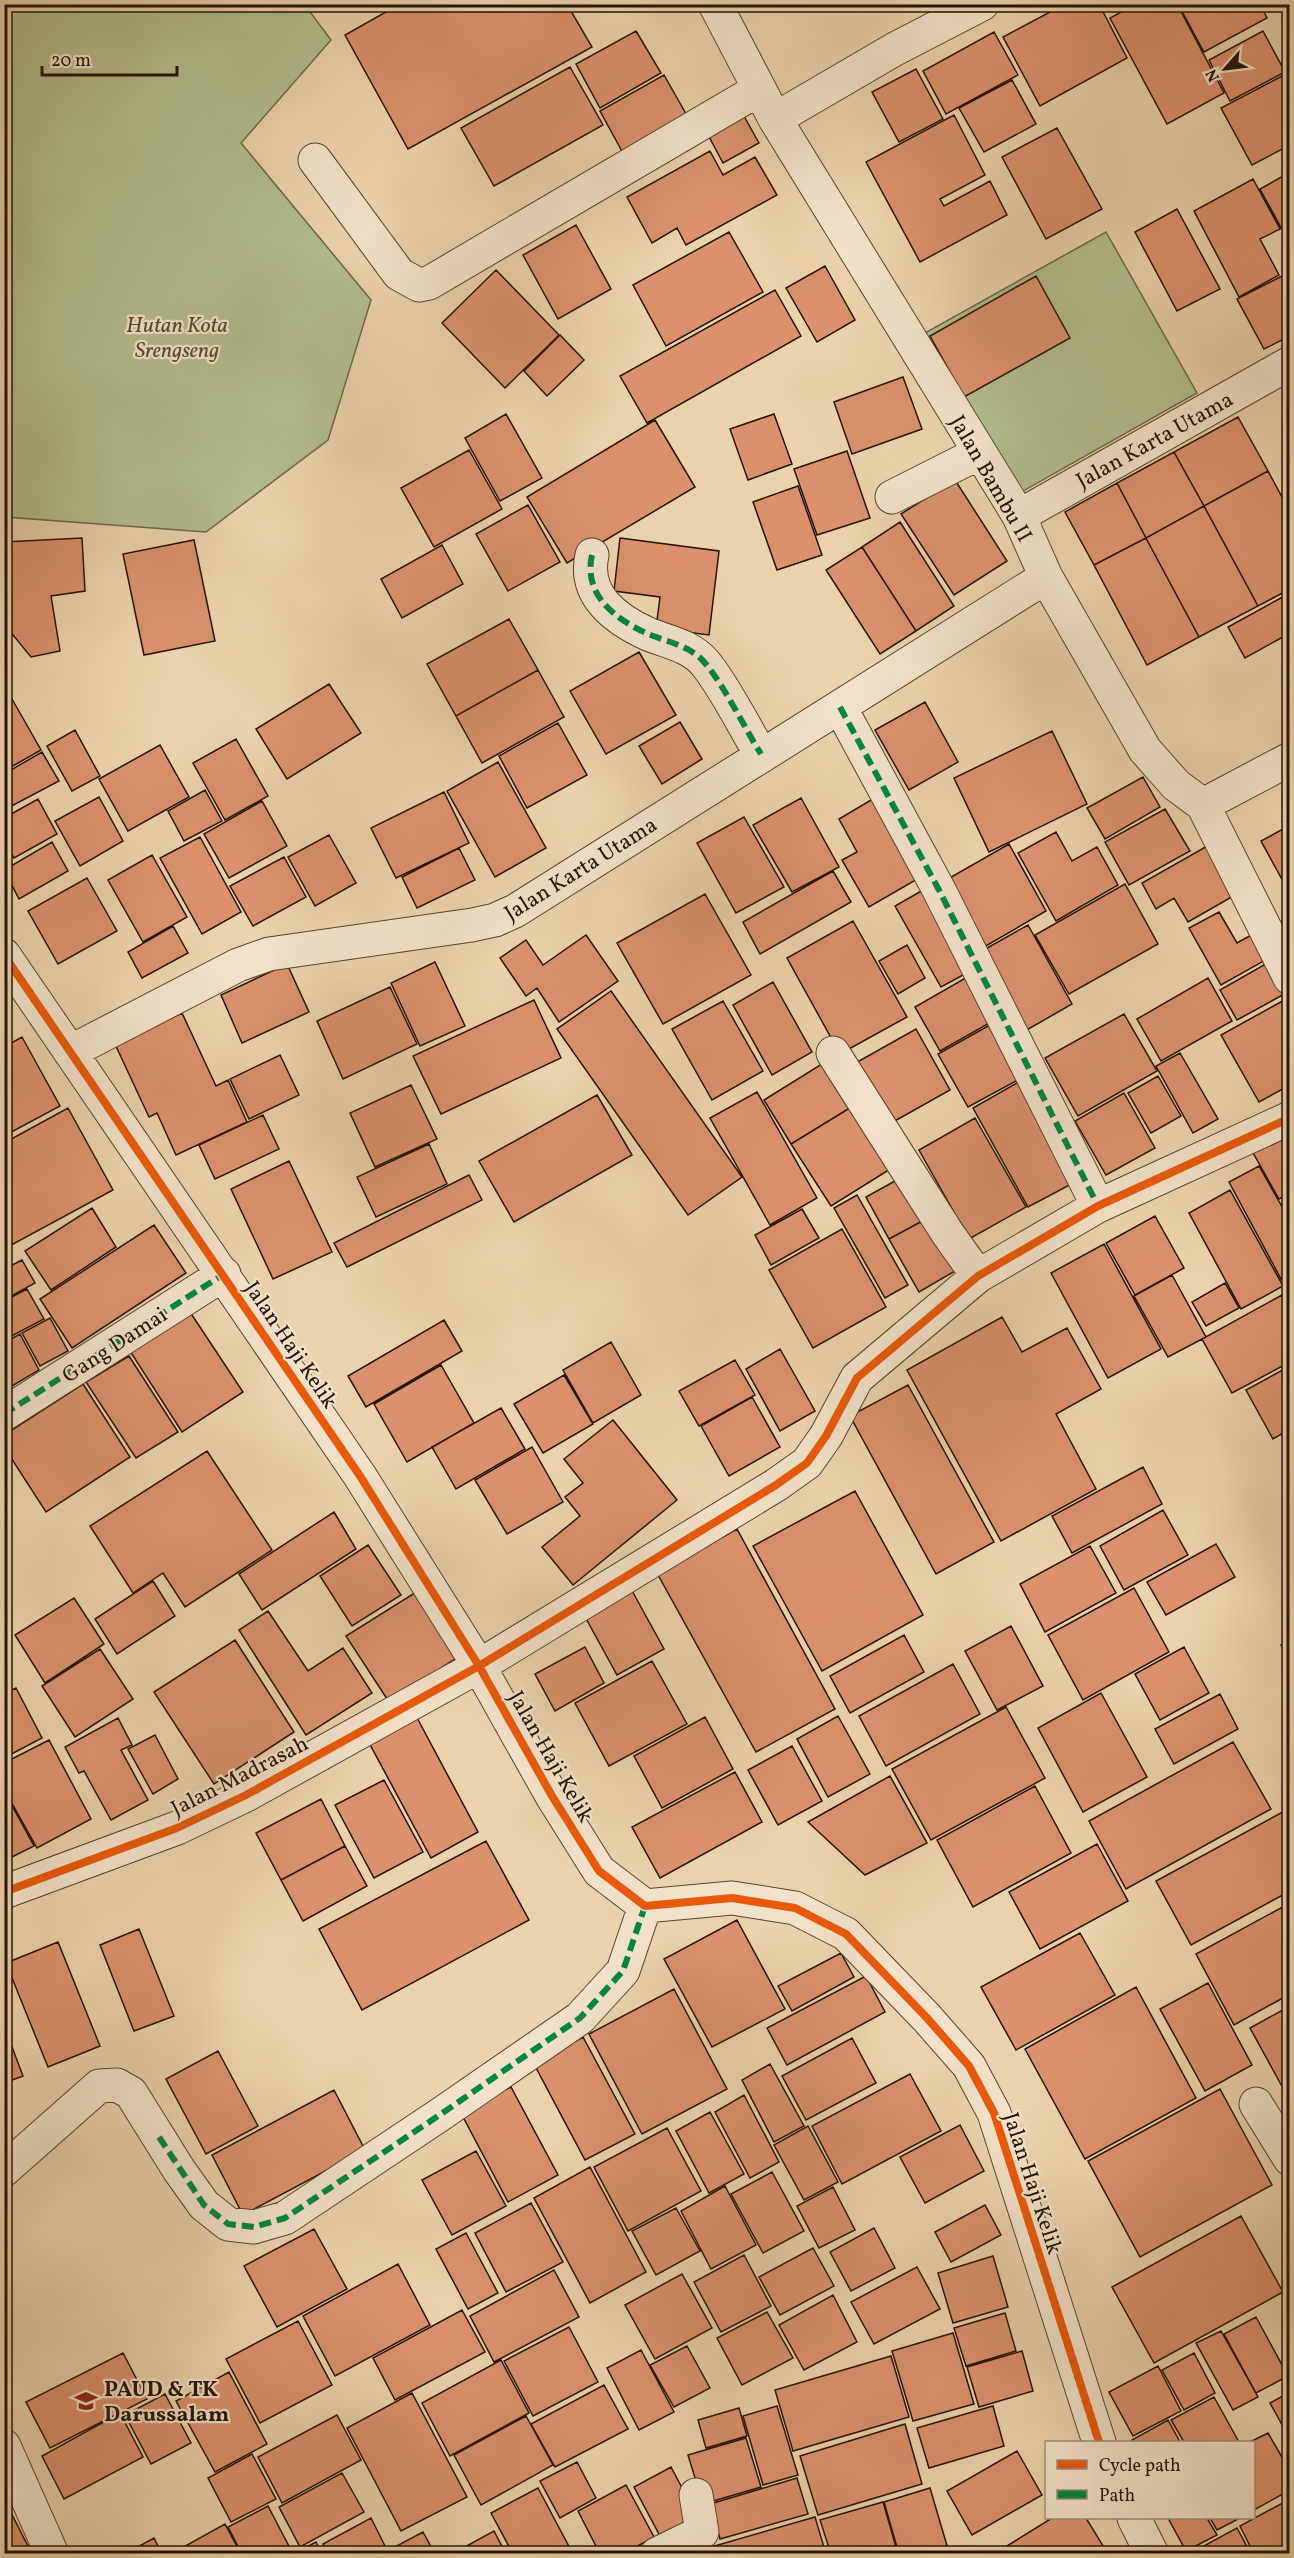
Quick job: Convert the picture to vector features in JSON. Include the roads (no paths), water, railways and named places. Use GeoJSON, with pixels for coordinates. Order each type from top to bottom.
{"type":"FeatureCollection","features":[{"type":"Feature","properties":{"kind":"street","name":"Jalan Bambu II"},"geometry":{"type":"LineString","coordinates":[[715,4],[758,90],[1019,516],[1046,577],[1145,750],[1176,785],[1203,805],[1290,978]]}},
{"type":"Feature","properties":{"kind":"street"},"geometry":{"type":"LineString","coordinates":[[776,120],[895,49],[982,4]]}},
{"type":"Feature","properties":{"kind":"street"},"geometry":{"type":"LineString","coordinates":[[315,160],[399,274],[419,285],[429,283],[758,90]]}},
{"type":"Feature","properties":{"kind":"street","name":"Jalan Karta Utama"},"geometry":{"type":"LineString","coordinates":[[1019,516],[1290,363]]}},
{"type":"Feature","properties":{"kind":"street"},"geometry":{"type":"LineString","coordinates":[[892,497],[979,453]]}},
{"type":"Feature","properties":{"kind":"street"},"geometry":{"type":"LineString","coordinates":[[592,555],[589,569],[596,595],[620,617],[637,628],[688,649],[705,663],[761,754]]}},
{"type":"Feature","properties":{"kind":"street","name":"Jalan Karta Utama"},"geometry":{"type":"LineString","coordinates":[[70,1052],[238,965],[269,954],[495,920],[515,911],[761,754],[1046,577]]}},
{"type":"Feature","properties":{"kind":"street"},"geometry":{"type":"LineString","coordinates":[[840,707],[939,890],[1098,1206]]}},
{"type":"Feature","properties":{"kind":"street"},"geometry":{"type":"LineString","coordinates":[[1203,805],[1290,759]]}},
{"type":"Feature","properties":{"kind":"street","name":"Jalan Haji Kelik"},"geometry":{"type":"LineString","coordinates":[[4,956],[224,1274],[360,1476],[480,1666],[552,1796],[599,1871],[645,1906],[732,1898],[795,1908],[846,1934],[927,2018],[969,2066],[994,2114],[1099,2441]]}},
{"type":"Feature","properties":{"kind":"street"},"geometry":{"type":"LineString","coordinates":[[833,1053],[948,1234],[978,1275]]}},
{"type":"Feature","properties":{"kind":"street","name":"Jalan Madrasah"},"geometry":{"type":"LineString","coordinates":[[4,1892],[177,1828],[236,1800],[480,1666],[776,1485],[807,1463],[826,1436],[857,1377],[978,1275],[1098,1206],[1290,1118]]}},
{"type":"Feature","properties":{"kind":"street","name":"Gang Damai"},"geometry":{"type":"LineString","coordinates":[[4,1414],[224,1274]]}},
{"type":"Feature","properties":{"kind":"street"},"geometry":{"type":"LineString","coordinates":[[4,2170],[99,2086],[117,2085],[131,2093],[204,2205],[228,2224],[254,2228],[285,2218],[580,2018],[623,1971],[645,1906]]}},
{"type":"Feature","properties":{"kind":"street"},"geometry":{"type":"LineString","coordinates":[[1256,2104],[1290,2159]]}},
{"type":"Feature","properties":{"kind":"street"},"geometry":{"type":"LineString","coordinates":[[4,2446],[52,2553]]}},
{"type":"Feature","properties":{"kind":"street"},"geometry":{"type":"LineString","coordinates":[[657,2553],[702,2532],[696,2495]]}},
{"type":"Feature","properties":{"kind":"street"},"geometry":{"type":"LineString","coordinates":[[1135,2519],[1152,2553]]}},
{"type":"Feature","properties":{"kind":"place","name":"PAUD & TK Darussalam"},"geometry":{"type":"Point","coordinates":[86,2401]}},
{"type":"Feature","properties":{"kind":"park label","name":"Hutan Kota Srengseng"},"geometry":{"type":"Point","coordinates":[177,336]}}]}
